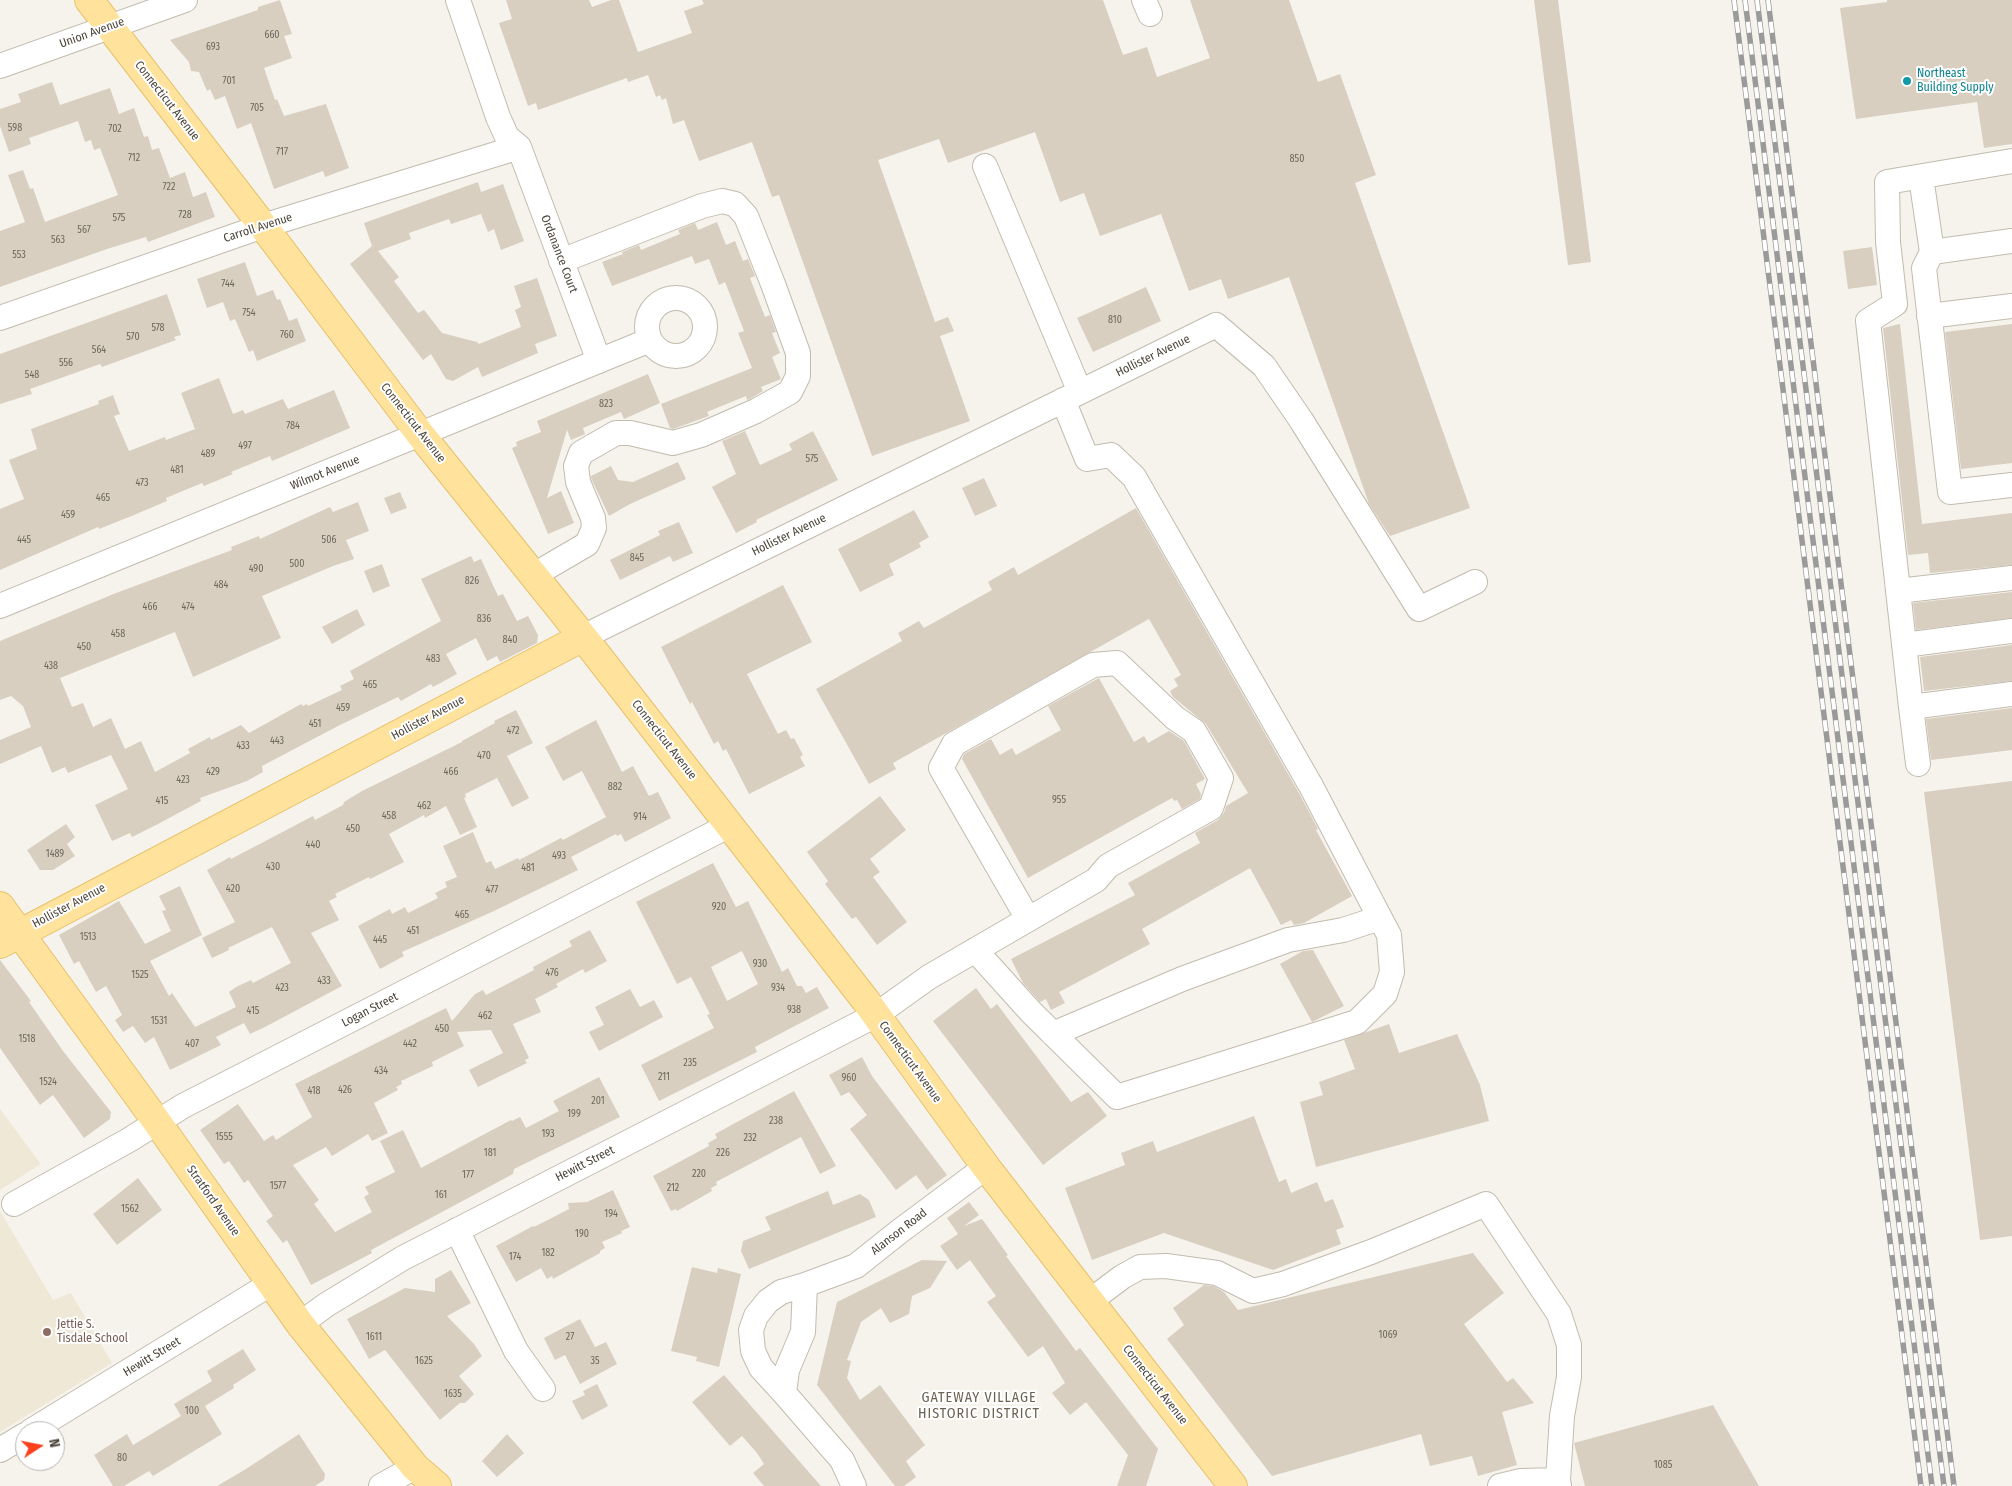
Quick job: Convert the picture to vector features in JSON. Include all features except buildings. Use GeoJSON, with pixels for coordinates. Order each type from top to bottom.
{"type":"FeatureCollection","features":[{"type":"Feature","properties":{"kind":"main road","name":"Connecticut Avenue"},"geometry":{"type":"LineString","coordinates":[[89,0],[420,434],[534,575],[730,825],[876,1015],[986,1167],[1233,1486]]}},
{"type":"Feature","properties":{"kind":"main road","name":"Hollister Avenue"},"geometry":{"type":"LineString","coordinates":[[10,938],[583,637]]}},
{"type":"Feature","properties":{"kind":"main road","name":"Stratford Avenue"},"geometry":{"type":"LineString","coordinates":[[0,906],[10,938],[158,1122],[300,1324],[415,1466],[437,1486]]}},
{"type":"Feature","properties":{"kind":"street","name":"Union Avenue"},"geometry":{"type":"LineString","coordinates":[[0,66],[185,0]]}},
{"type":"Feature","properties":{"kind":"street","name":"Ordanance Court"},"geometry":{"type":"LineString","coordinates":[[458,0],[498,117],[507,137],[518,147],[599,361]]}},
{"type":"Feature","properties":{"kind":"street","name":"Carroll Avenue"},"geometry":{"type":"LineString","coordinates":[[0,318],[263,226],[518,147]]}},
{"type":"Feature","properties":{"kind":"street"},"geometry":{"type":"LineString","coordinates":[[1918,764],[1868,321],[1895,304],[1888,242],[1887,182],[2012,161]]}},
{"type":"Feature","properties":{"kind":"street"},"geometry":{"type":"LineString","coordinates":[[975,950],[1054,1034],[1117,1097],[1357,1022],[1385,994],[1392,972],[1388,935],[1380,918],[1311,786],[1134,477],[1111,455],[1087,459],[1071,396],[985,166]]}},
{"type":"Feature","properties":{"kind":"street"},"geometry":{"type":"LineString","coordinates":[[1921,176],[1932,252],[1924,268],[1928,316],[1950,492],[2012,485]]}},
{"type":"Feature","properties":{"kind":"street"},"geometry":{"type":"LineString","coordinates":[[534,575],[587,544],[594,528],[593,518],[578,482],[576,466],[581,453],[616,433],[630,433],[674,442],[701,435],[756,411],[790,392],[798,376],[798,352],[746,216],[735,204],[722,200],[702,206],[561,261]]}},
{"type":"Feature","properties":{"kind":"street"},"geometry":{"type":"LineString","coordinates":[[1932,252],[2012,241]]}},
{"type":"Feature","properties":{"kind":"street"},"geometry":{"type":"LineString","coordinates":[[1928,316],[2012,306]]}},
{"type":"Feature","properties":{"kind":"street","name":"Hollister Avenue"},"geometry":{"type":"LineString","coordinates":[[583,637],[1216,325],[1264,366],[1301,420],[1419,609],[1475,582]]}},
{"type":"Feature","properties":{"kind":"street","name":"Wilmot Avenue"},"geometry":{"type":"LineString","coordinates":[[0,606],[650,340]]}},
{"type":"Feature","properties":{"kind":"street"},"geometry":{"type":"LineString","coordinates":[[1898,591],[2012,578]]}},
{"type":"Feature","properties":{"kind":"street"},"geometry":{"type":"LineString","coordinates":[[1904,645],[2012,631]]}},
{"type":"Feature","properties":{"kind":"street","name":"Hewitt Street"},"geometry":{"type":"LineString","coordinates":[[300,1324],[326,1305],[403,1258],[876,1015],[929,977],[1096,880],[1108,866],[1211,808],[1221,778],[1194,730],[1175,718],[1117,663],[1093,665],[954,744],[941,768],[1028,918]]}},
{"type":"Feature","properties":{"kind":"street"},"geometry":{"type":"LineString","coordinates":[[1911,707],[2012,694]]}},
{"type":"Feature","properties":{"kind":"street","name":"Logan Street"},"geometry":{"type":"LineString","coordinates":[[14,1204],[201,1097],[730,825]]}},
{"type":"Feature","properties":{"kind":"street"},"geometry":{"type":"LineString","coordinates":[[1054,1034],[1182,979],[1288,940],[1343,930],[1380,918]]}},
{"type":"Feature","properties":{"kind":"street","name":"Alanson Road"},"geometry":{"type":"LineString","coordinates":[[854,1486],[842,1460],[761,1368],[754,1351],[750,1330],[756,1316],[768,1301],[782,1292],[856,1266],[900,1230],[986,1167]]}},
{"type":"Feature","properties":{"kind":"street"},"geometry":{"type":"LineString","coordinates":[[1090,1301],[1122,1277],[1140,1267],[1166,1266],[1217,1273],[1253,1291],[1283,1284],[1371,1252],[1486,1204],[1559,1314],[1568,1345],[1569,1376],[1562,1416],[1558,1483],[1521,1482],[1500,1486]]}},
{"type":"Feature","properties":{"kind":"street"},"geometry":{"type":"LineString","coordinates":[[457,1230],[516,1351],[543,1389]]}},
{"type":"Feature","properties":{"kind":"street","name":"Hewitt Street"},"geometry":{"type":"LineString","coordinates":[[47,1421],[250,1298],[272,1282]]}},
{"type":"Feature","properties":{"kind":"street"},"geometry":{"type":"LineString","coordinates":[[784,1394],[787,1370],[802,1332],[805,1285]]}},
{"type":"Feature","properties":{"kind":"street"},"geometry":{"type":"LineString","coordinates":[[0,1450],[15,1441]]}},
{"type":"Feature","properties":{"kind":"street"},"geometry":{"type":"LineString","coordinates":[[382,1486],[415,1466]]}},
{"type":"Feature","properties":{"kind":"shaded area"},"geometry":{"type":"Polygon","coordinates":[[[0,1109],[41,1164],[0,1190],[0,1109]]]}},
{"type":"Feature","properties":{"kind":"shaded area","name":"Jettie S. Tisdale School"},"geometry":{"type":"Polygon","coordinates":[[[0,1211],[53,1300],[71,1293],[112,1363],[0,1432],[0,1211]]]}},
{"type":"Feature","properties":{"kind":"railway"},"geometry":{"type":"LineString","coordinates":[[1734,0],[1921,1486]]}},
{"type":"Feature","properties":{"kind":"railway"},"geometry":{"type":"LineString","coordinates":[[1745,0],[1932,1486]]}},
{"type":"Feature","properties":{"kind":"railway"},"geometry":{"type":"LineString","coordinates":[[1757,0],[1944,1486]]}},
{"type":"Feature","properties":{"kind":"railway"},"geometry":{"type":"LineString","coordinates":[[1768,0],[1954,1486]]}},
{"type":"Feature","properties":{"kind":"place","name":"Northeast Building Supply"},"geometry":{"type":"Point","coordinates":[1907,81]}},
{"type":"Feature","properties":{"kind":"place","name":"Jettie S. Tisdale School"},"geometry":{"type":"Point","coordinates":[47,1332]}},
{"type":"Feature","properties":{"kind":"district","name":"GATEWAY VILLAGE HISTORIC DISTRICT"},"geometry":{"type":"Point","coordinates":[979,1406]}}]}
